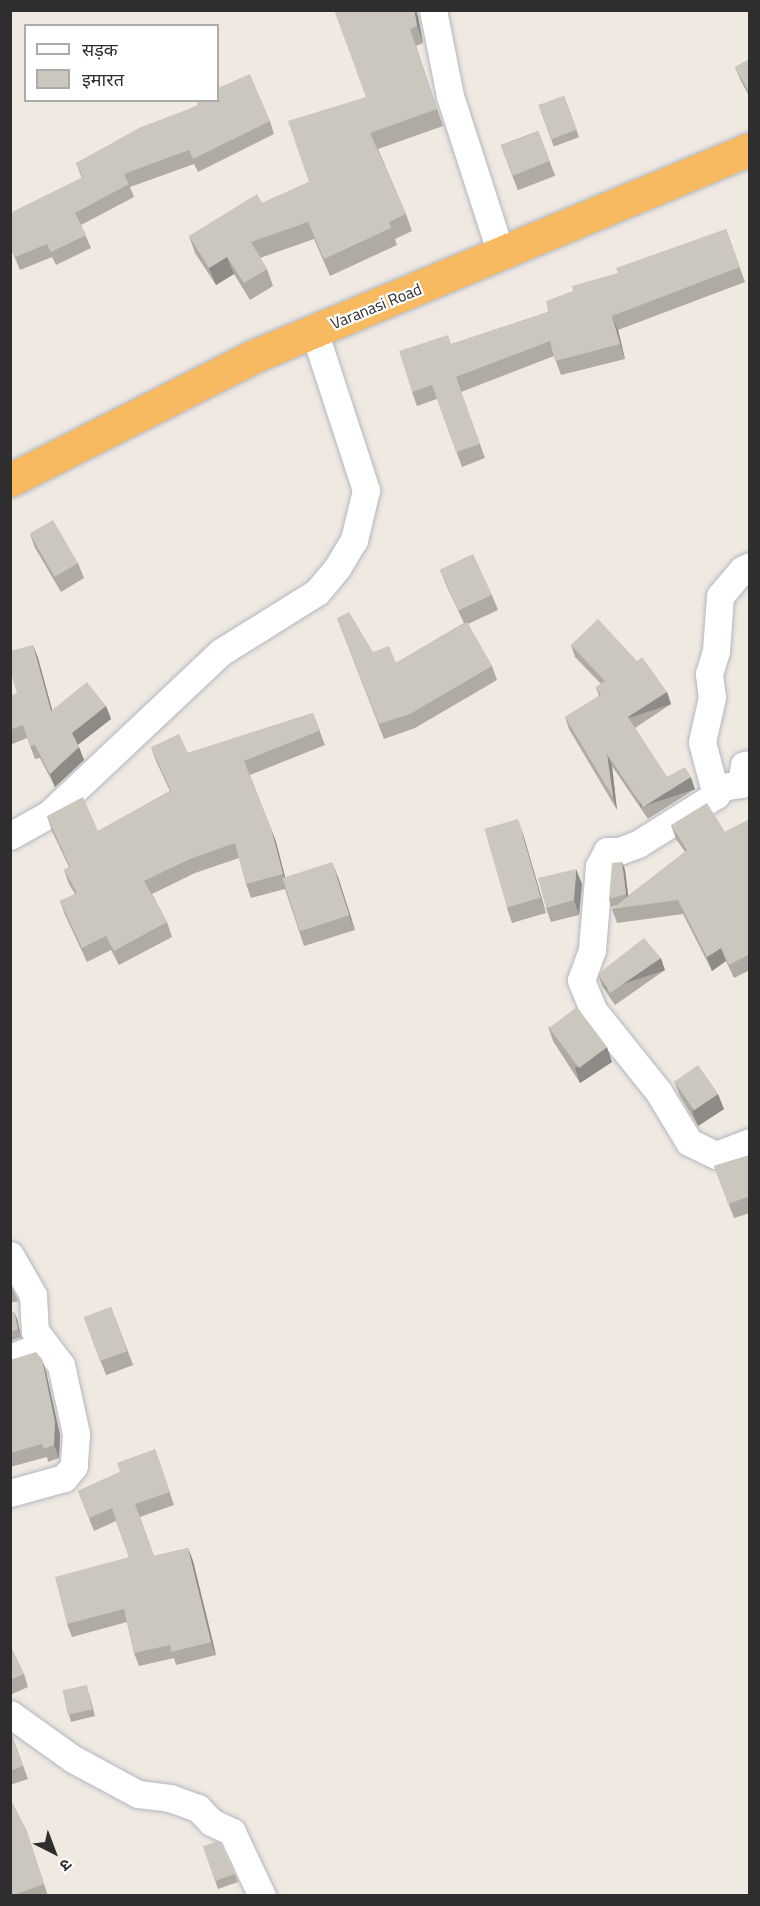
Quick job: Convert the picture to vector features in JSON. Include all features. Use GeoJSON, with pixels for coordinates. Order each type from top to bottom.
{"type":"FeatureCollection","features":[{"type":"Feature","properties":{"kind":"highway","name":"Varanasi Road"},"geometry":{"type":"LineString","coordinates":[[10,480],[174,395],[314,331],[750,149]]}},
{"type":"Feature","properties":{"kind":"street"},"geometry":{"type":"LineString","coordinates":[[433,10],[450,96],[501,254]]}},
{"type":"Feature","properties":{"kind":"street"},"geometry":{"type":"LineString","coordinates":[[10,836],[49,814],[220,652],[317,592],[337,568],[354,540],[366,490],[314,331]]}},
{"type":"Feature","properties":{"kind":"street"},"geometry":{"type":"LineString","coordinates":[[716,795],[702,742],[712,697],[709,674],[716,651],[717,608],[720,596],[731,580],[750,566]]}},
{"type":"Feature","properties":{"kind":"street"},"geometry":{"type":"LineString","coordinates":[[750,764],[744,765],[741,784],[722,787],[716,795],[638,844],[620,851],[607,851],[599,866],[591,951],[581,980],[593,1010],[651,1082],[689,1142],[716,1155],[750,1142]]}},
{"type":"Feature","properties":{"kind":"street"},"geometry":{"type":"LineString","coordinates":[[10,1255],[33,1295],[35,1331],[42,1345],[61,1365],[76,1434],[74,1466],[64,1478],[10,1493]]}},
{"type":"Feature","properties":{"kind":"street"},"geometry":{"type":"LineString","coordinates":[[10,1358],[42,1345]]}},
{"type":"Feature","properties":{"kind":"street"},"geometry":{"type":"LineString","coordinates":[[10,1714],[73,1759],[130,1790],[170,1798],[198,1808],[212,1822],[232,1832],[262,1896]]}},
{"type":"Feature","properties":{"kind":"building"},"geometry":{"type":"Polygon","coordinates":[[[334,10],[414,10],[417,26],[410,29],[437,109],[370,133],[406,214],[389,222],[391,228],[324,259],[308,222],[251,242],[267,269],[244,283],[227,257],[209,268],[189,236],[257,194],[262,203],[309,182],[288,121],[366,97],[334,10]]]}},
{"type":"Feature","properties":{"kind":"building"},"geometry":{"type":"Polygon","coordinates":[[[750,59],[750,94],[735,67],[750,59]]]}},
{"type":"Feature","properties":{"kind":"building"},"geometry":{"type":"Polygon","coordinates":[[[250,74],[270,121],[193,159],[189,150],[124,174],[129,184],[75,213],[86,235],[51,252],[47,244],[15,257],[10,245],[10,213],[83,177],[76,163],[139,128],[199,105],[198,102],[219,102],[219,88],[250,74]]]}},
{"type":"Feature","properties":{"kind":"building"},"geometry":{"type":"Polygon","coordinates":[[[564,96],[577,130],[552,139],[539,106],[564,96]]]}},
{"type":"Feature","properties":{"kind":"building"},"geometry":{"type":"Polygon","coordinates":[[[538,131],[550,161],[513,176],[501,146],[538,131]]]}},
{"type":"Feature","properties":{"kind":"building"},"geometry":{"type":"Polygon","coordinates":[[[726,229],[740,267],[612,316],[620,344],[555,361],[550,341],[456,377],[480,444],[456,452],[432,385],[412,392],[399,351],[448,335],[451,344],[548,312],[546,301],[573,291],[572,286],[618,273],[616,268],[726,229]]]}},
{"type":"Feature","properties":{"kind":"building"},"geometry":{"type":"Polygon","coordinates":[[[53,520],[78,563],[55,577],[30,534],[53,520]]]}},
{"type":"Feature","properties":{"kind":"building"},"geometry":{"type":"Polygon","coordinates":[[[473,554],[492,595],[458,610],[439,570],[473,554]]]}},
{"type":"Feature","properties":{"kind":"building"},"geometry":{"type":"Polygon","coordinates":[[[349,612],[373,652],[389,646],[396,663],[467,622],[492,666],[410,714],[379,724],[337,618],[349,612]]]}},
{"type":"Feature","properties":{"kind":"building"},"geometry":{"type":"Polygon","coordinates":[[[598,619],[637,661],[642,657],[667,692],[628,717],[667,777],[685,767],[691,777],[643,807],[607,754],[613,797],[565,717],[601,695],[596,687],[605,681],[571,645],[598,619]]]}},
{"type":"Feature","properties":{"kind":"building"},"geometry":{"type":"Polygon","coordinates":[[[33,645],[51,711],[87,682],[106,706],[72,733],[79,747],[50,774],[35,745],[30,746],[23,725],[10,730],[10,696],[17,693],[10,670],[10,651],[33,645]]]}},
{"type":"Feature","properties":{"kind":"building"},"geometry":{"type":"Polygon","coordinates":[[[313,713],[319,731],[244,761],[271,828],[283,874],[246,884],[235,843],[190,859],[144,881],[167,922],[114,951],[106,936],[82,948],[60,901],[77,893],[64,870],[70,867],[47,816],[83,797],[98,831],[171,791],[151,747],[179,734],[188,753],[313,713]]]}},
{"type":"Feature","properties":{"kind":"building"},"geometry":{"type":"Polygon","coordinates":[[[707,803],[725,832],[750,819],[750,954],[729,965],[721,948],[707,957],[678,900],[612,909],[687,850],[671,825],[707,803]]]}},
{"type":"Feature","properties":{"kind":"building"},"geometry":{"type":"Polygon","coordinates":[[[518,819],[541,898],[507,907],[484,829],[518,819]]]}},
{"type":"Feature","properties":{"kind":"building"},"geometry":{"type":"Polygon","coordinates":[[[332,862],[349,915],[300,931],[283,878],[332,862]]]}},
{"type":"Feature","properties":{"kind":"building"},"geometry":{"type":"Polygon","coordinates":[[[622,862],[626,894],[609,899],[612,863],[622,862]]]}},
{"type":"Feature","properties":{"kind":"building"},"geometry":{"type":"Polygon","coordinates":[[[576,869],[574,900],[546,908],[538,878],[576,869]]]}},
{"type":"Feature","properties":{"kind":"building"},"geometry":{"type":"Polygon","coordinates":[[[644,938],[661,958],[610,993],[598,974],[644,938]]]}},
{"type":"Feature","properties":{"kind":"building"},"geometry":{"type":"Polygon","coordinates":[[[577,1007],[607,1047],[579,1068],[549,1028],[577,1007]]]}},
{"type":"Feature","properties":{"kind":"building"},"geometry":{"type":"Polygon","coordinates":[[[698,1065],[718,1094],[694,1110],[674,1082],[698,1065]]]}},
{"type":"Feature","properties":{"kind":"building"},"geometry":{"type":"Polygon","coordinates":[[[750,1155],[750,1196],[728,1204],[714,1166],[750,1155]]]}},
{"type":"Feature","properties":{"kind":"building"},"geometry":{"type":"Polygon","coordinates":[[[111,1307],[127,1351],[100,1361],[84,1317],[111,1307]]]}},
{"type":"Feature","properties":{"kind":"building"},"geometry":{"type":"Polygon","coordinates":[[[14,1311],[18,1329],[10,1332],[10,1314],[14,1311]]]}},
{"type":"Feature","properties":{"kind":"building"},"geometry":{"type":"Polygon","coordinates":[[[36,1352],[42,1359],[55,1422],[54,1445],[44,1449],[42,1444],[10,1453],[10,1360],[36,1352]]]}},
{"type":"Feature","properties":{"kind":"building"},"geometry":{"type":"Polygon","coordinates":[[[155,1449],[170,1492],[135,1504],[154,1556],[188,1548],[211,1642],[171,1652],[170,1645],[134,1653],[124,1609],[67,1624],[55,1577],[129,1557],[112,1508],[89,1518],[78,1491],[120,1472],[117,1463],[155,1449]]]}},
{"type":"Feature","properties":{"kind":"building"},"geometry":{"type":"Polygon","coordinates":[[[10,1645],[24,1674],[10,1680],[10,1645]]]}},
{"type":"Feature","properties":{"kind":"building"},"geometry":{"type":"Polygon","coordinates":[[[87,1685],[92,1709],[68,1715],[63,1690],[87,1685]]]}},
{"type":"Feature","properties":{"kind":"building"},"geometry":{"type":"Polygon","coordinates":[[[10,1730],[23,1766],[10,1771],[10,1730]]]}},
{"type":"Feature","properties":{"kind":"building"},"geometry":{"type":"Polygon","coordinates":[[[10,1798],[26,1829],[44,1884],[11,1896],[10,1798]]]}},
{"type":"Feature","properties":{"kind":"building"},"geometry":{"type":"Polygon","coordinates":[[[219,1841],[235,1874],[215,1881],[203,1846],[219,1841]]]}}]}
